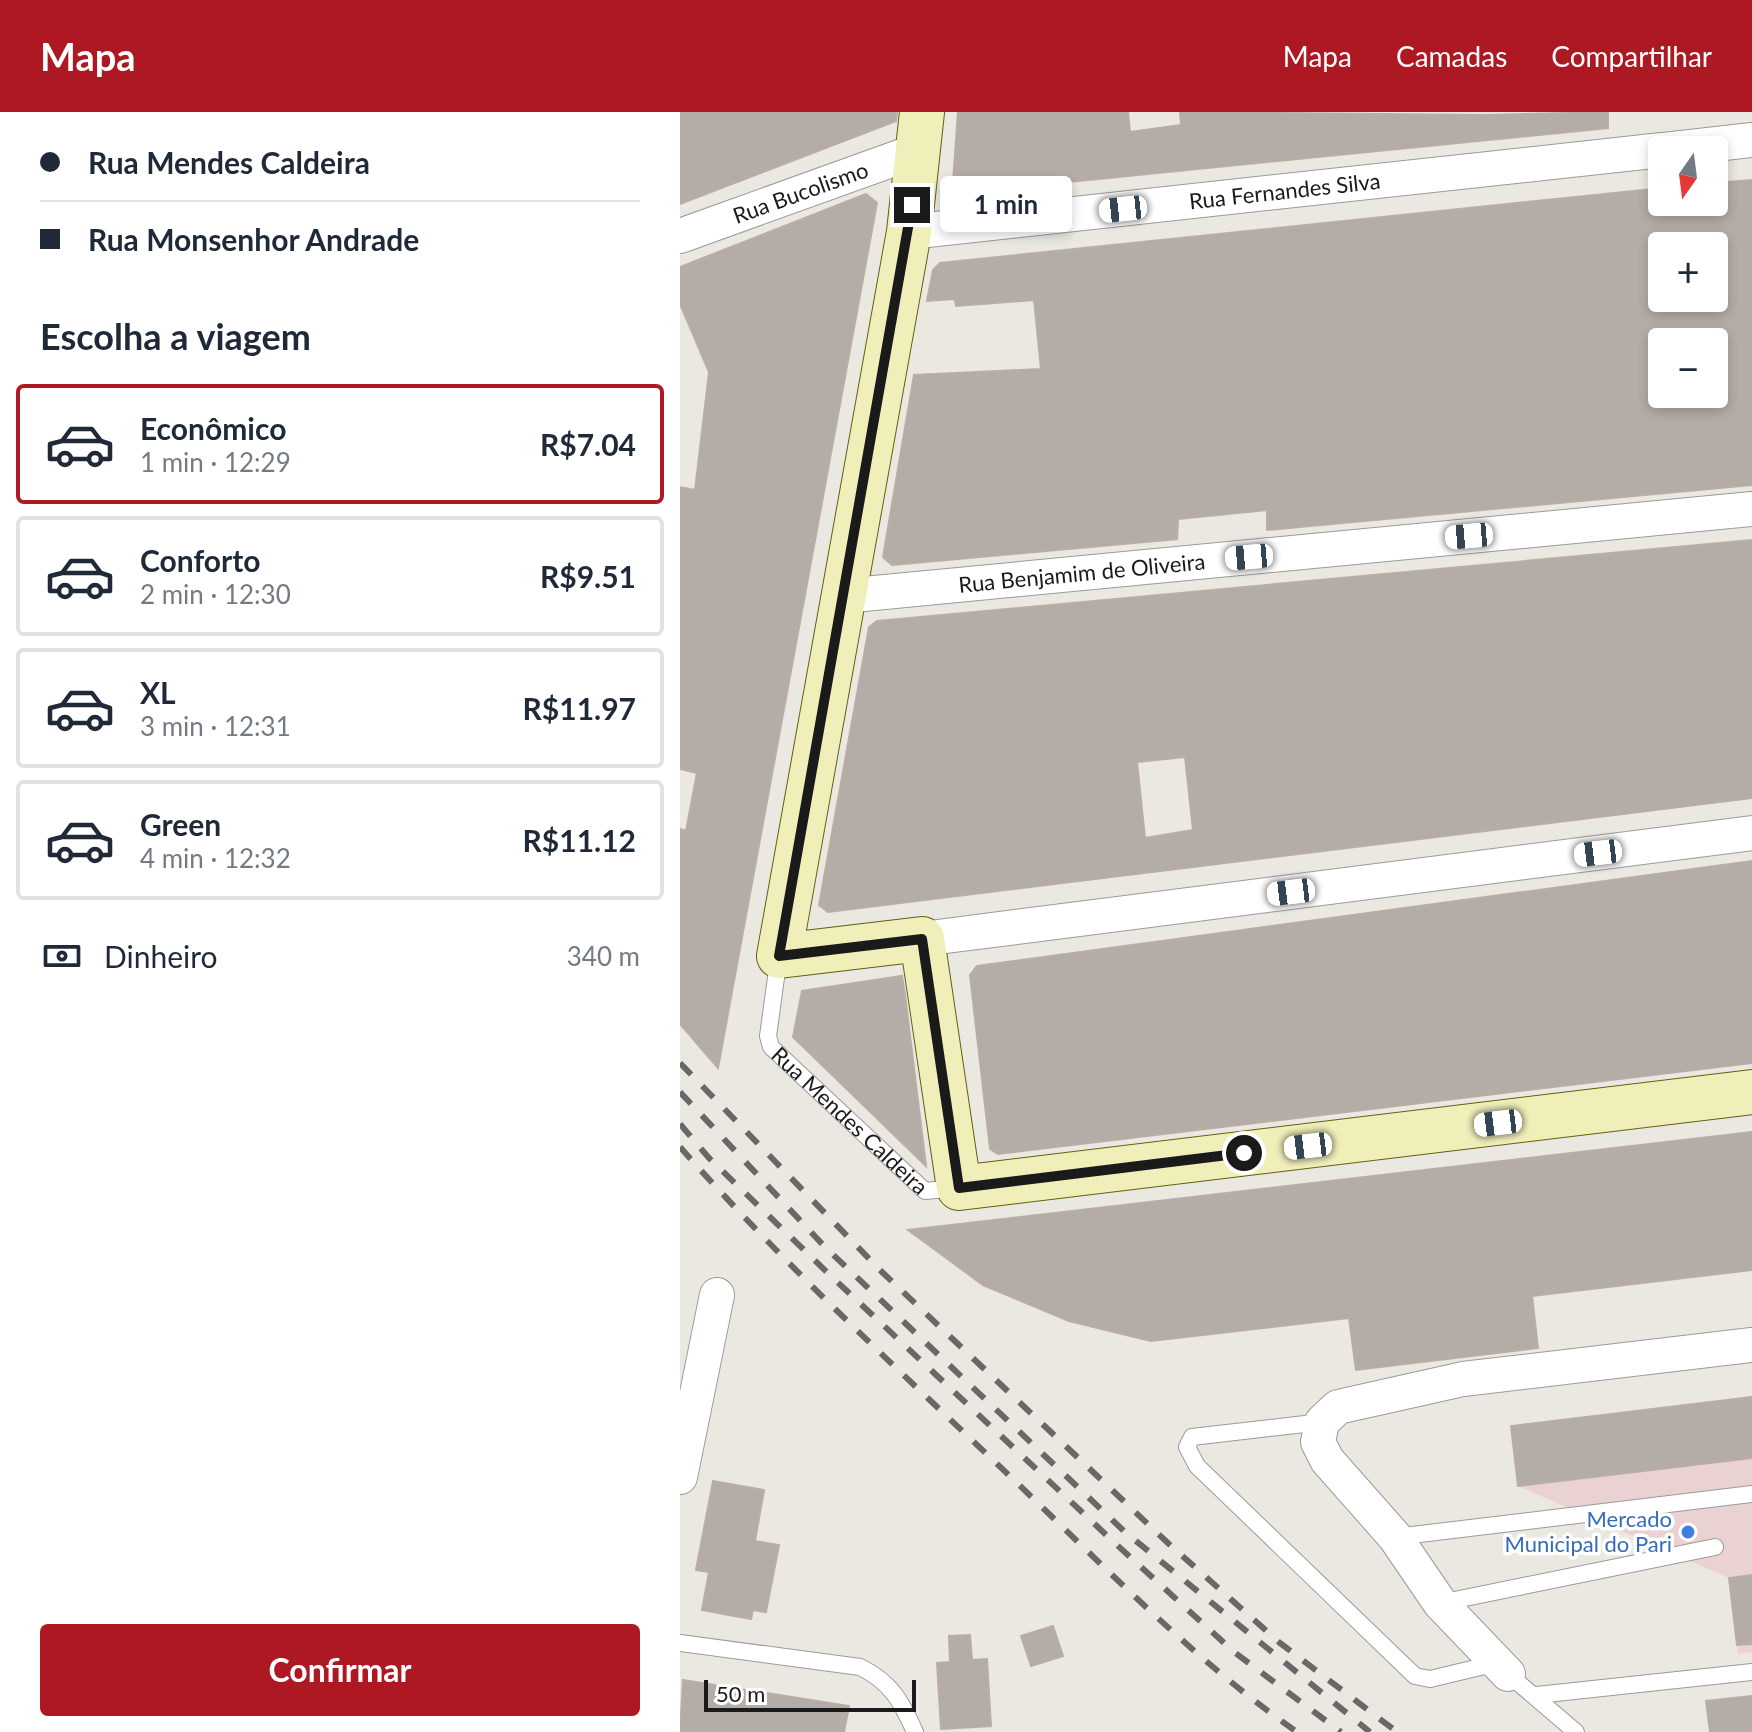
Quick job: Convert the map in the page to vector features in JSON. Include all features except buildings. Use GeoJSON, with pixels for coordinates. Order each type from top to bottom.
{"type":"FeatureCollection","features":[{"type":"Feature","properties":{"kind":"street"},"geometry":{"type":"LineString","coordinates":[[920,131],[909,232],[779,956],[1752,833]]}},
{"type":"Feature","properties":{"kind":"street","name":"Rua Bucolismo"},"geometry":{"type":"LineString","coordinates":[[680,236],[920,131]]}},
{"type":"Feature","properties":{"kind":"street","name":"Rua Fernandes Silva"},"geometry":{"type":"LineString","coordinates":[[1728,143],[1752,140]]}},
{"type":"Feature","properties":{"kind":"street","name":"Rua Fernandes Silva"},"geometry":{"type":"LineString","coordinates":[[909,232],[1648,152]]}},
{"type":"Feature","properties":{"kind":"street","name":"Rua Benjamim de Oliveira"},"geometry":{"type":"LineString","coordinates":[[843,596],[1752,509]]}},
{"type":"Feature","properties":{"kind":"street"},"geometry":{"type":"LineString","coordinates":[[922,939],[959,1188]]}},
{"type":"Feature","properties":{"kind":"street","name":"Rua Mendes Caldeira"},"geometry":{"type":"LineString","coordinates":[[959,1188],[1752,1092]]}},
{"type":"Feature","properties":{"kind":"street"},"geometry":{"type":"LineString","coordinates":[[680,1477],[717,1295]]}},
{"type":"Feature","properties":{"kind":"street"},"geometry":{"type":"LineString","coordinates":[[1502,1668],[1440,1603],[1395,1537],[1327,1460],[1318,1442],[1322,1422],[1338,1407],[1463,1379],[1752,1345]]}},
{"type":"Feature","properties":{"kind":"lane","name":"Rua Mendes Caldeira"},"geometry":{"type":"LineString","coordinates":[[779,956],[768,1036],[774,1050],[925,1191],[959,1188]]}},
{"type":"Feature","properties":{"kind":"lane"},"geometry":{"type":"LineString","coordinates":[[1322,1422],[1192,1437],[1187,1447],[1197,1466],[1415,1676],[1430,1679],[1502,1668],[1537,1695],[1576,1732]]}},
{"type":"Feature","properties":{"kind":"lane"},"geometry":{"type":"LineString","coordinates":[[1395,1537],[1752,1494]]}},
{"type":"Feature","properties":{"kind":"lane"},"geometry":{"type":"LineString","coordinates":[[1440,1603],[1715,1547]]}},
{"type":"Feature","properties":{"kind":"lane"},"geometry":{"type":"LineString","coordinates":[[680,1643],[860,1667],[882,1678],[898,1695],[915,1732]]}},
{"type":"Feature","properties":{"kind":"lane"},"geometry":{"type":"LineString","coordinates":[[1537,1695],[1752,1672]]}},
{"type":"Feature","properties":{"kind":"shaded area","name":"Mercado Municipal do Pari"},"geometry":{"type":"Polygon","coordinates":[[[1752,1396],[1752,1652],[1738,1654],[1729,1578],[1518,1486],[1511,1426],[1752,1396]]]}},
{"type":"Feature","properties":{"kind":"railway"},"geometry":{"type":"LineString","coordinates":[[680,1063],[882,1272],[1169,1544],[1280,1643],[1397,1732]]}},
{"type":"Feature","properties":{"kind":"railway"},"geometry":{"type":"LineString","coordinates":[[680,1092],[825,1247],[1125,1532],[1370,1732]]}},
{"type":"Feature","properties":{"kind":"railway"},"geometry":{"type":"LineString","coordinates":[[680,1124],[709,1158],[832,1277],[1117,1545],[1234,1652],[1341,1732]]}},
{"type":"Feature","properties":{"kind":"railway"},"geometry":{"type":"LineString","coordinates":[[680,1147],[802,1277],[1118,1580],[1223,1675],[1297,1732]]}},
{"type":"Feature","properties":{"kind":"place","name":"Mercado Municipal do Pari"},"geometry":{"type":"Point","coordinates":[1688,1532]}},
{"type":"Feature","properties":{"kind":"route"},"geometry":{"type":"LineString","coordinates":[[912,205],[779,956],[922,939],[959,1188],[1244,1153]]}}]}
